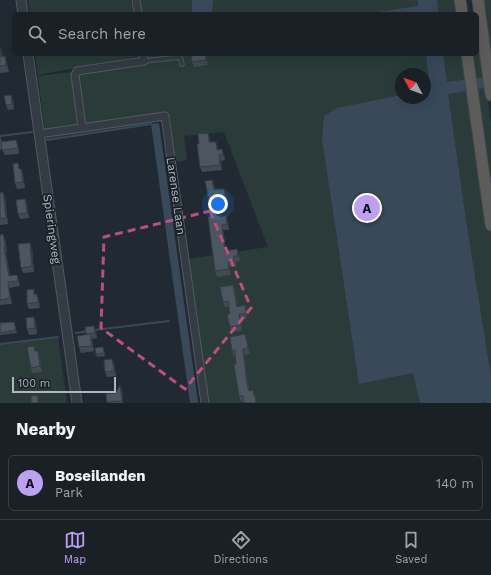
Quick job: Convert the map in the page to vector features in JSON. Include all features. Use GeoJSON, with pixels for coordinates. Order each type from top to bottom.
{"type":"FeatureCollection","features":[{"type":"Feature","properties":{"kind":"highway"},"geometry":{"type":"LineString","coordinates":[[460,0],[462,12]]}},
{"type":"Feature","properties":{"kind":"highway"},"geometry":{"type":"LineString","coordinates":[[478,0],[491,92]]}},
{"type":"Feature","properties":{"kind":"highway"},"geometry":{"type":"LineString","coordinates":[[467,56],[491,225]]}},
{"type":"Feature","properties":{"kind":"street"},"geometry":{"type":"LineString","coordinates":[[21,0],[23,12]]}},
{"type":"Feature","properties":{"kind":"street"},"geometry":{"type":"LineString","coordinates":[[136,0],[138,12]]}},
{"type":"Feature","properties":{"kind":"street","name":"Spieringweg"},"geometry":{"type":"LineString","coordinates":[[28,56],[77,403]]}},
{"type":"Feature","properties":{"kind":"street"},"geometry":{"type":"LineString","coordinates":[[82,127],[75,75],[77,71],[144,58]]}},
{"type":"Feature","properties":{"kind":"street","name":"Larense Laan"},"geometry":{"type":"LineString","coordinates":[[39,134],[165,116],[205,403]]}},
{"type":"Feature","properties":{"kind":"lane"},"geometry":{"type":"LineString","coordinates":[[144,58],[180,57],[182,64]]}},
{"type":"Feature","properties":{"kind":"highlighted area"},"geometry":{"type":"Polygon","coordinates":[[[210,211],[251,308],[185,389],[101,328],[104,237],[210,211]]]}},
{"type":"Feature","properties":{"kind":"shaded area"},"geometry":{"type":"Polygon","coordinates":[[[28,0],[131,0],[133,12],[30,12],[28,0]]]}},
{"type":"Feature","properties":{"kind":"shaded area"},"geometry":{"type":"Polygon","coordinates":[[[134,0],[457,0],[459,12],[136,12],[134,0]]]}},
{"type":"Feature","properties":{"kind":"shaded area"},"geometry":{"type":"Polygon","coordinates":[[[482,0],[491,0],[491,67],[482,0]]]}},
{"type":"Feature","properties":{"kind":"shaded area"},"geometry":{"type":"Polygon","coordinates":[[[479,52],[481,67],[491,67],[491,93],[487,94],[491,124],[491,181],[479,95],[470,96],[491,227],[491,403],[208,403],[188,259],[268,247],[224,132],[184,136],[187,160],[178,162],[175,159],[169,120],[46,139],[38,76],[141,64],[141,56],[479,56],[479,52]]]}},
{"type":"Feature","properties":{"kind":"shaded area"},"geometry":{"type":"Polygon","coordinates":[[[35,56],[140,56],[38,75],[35,56]]]}},
{"type":"Feature","properties":{"kind":"shaded area"},"geometry":{"type":"Polygon","coordinates":[[[58,337],[67,403],[0,403],[0,344],[58,337]]]}},
{"type":"Feature","properties":{"kind":"water"},"geometry":{"type":"Polygon","coordinates":[[[192,0],[213,0],[212,12],[192,12],[192,0]]]}},
{"type":"Feature","properties":{"kind":"water"},"geometry":{"type":"Polygon","coordinates":[[[418,0],[437,0],[439,12],[378,12],[418,6],[418,0]]]}},
{"type":"Feature","properties":{"kind":"water"},"geometry":{"type":"Polygon","coordinates":[[[426,56],[443,56],[447,82],[491,76],[491,87],[448,94],[467,227],[491,376],[491,403],[485,403],[484,401],[481,403],[420,403],[413,373],[359,384],[322,139],[324,116],[337,108],[395,96],[395,104],[431,104],[431,68],[428,68],[426,56]]]}},
{"type":"Feature","properties":{"kind":"water"},"geometry":{"type":"Polygon","coordinates":[[[159,123],[198,403],[190,403],[151,124],[159,123]]]}},
{"type":"Feature","properties":{"kind":"building"},"geometry":{"type":"Polygon","coordinates":[[[0,49],[1,57],[5,56],[6,65],[0,66],[0,49]]]}},
{"type":"Feature","properties":{"kind":"building"},"geometry":{"type":"Polygon","coordinates":[[[191,56],[205,56],[206,60],[192,62],[191,56]]]}},
{"type":"Feature","properties":{"kind":"building"},"geometry":{"type":"Polygon","coordinates":[[[11,95],[12,104],[6,105],[4,96],[11,95]]]}},
{"type":"Feature","properties":{"kind":"building"},"geometry":{"type":"Polygon","coordinates":[[[208,133],[209,142],[216,142],[217,150],[222,149],[223,155],[219,155],[220,165],[200,167],[197,144],[199,144],[198,134],[208,133]]]}},
{"type":"Feature","properties":{"kind":"building"},"geometry":{"type":"Polygon","coordinates":[[[16,140],[18,148],[2,149],[1,142],[16,140]]]}},
{"type":"Feature","properties":{"kind":"building"},"geometry":{"type":"Polygon","coordinates":[[[18,163],[19,169],[21,169],[23,182],[15,183],[13,164],[18,163]]]}},
{"type":"Feature","properties":{"kind":"building"},"geometry":{"type":"Polygon","coordinates":[[[212,180],[214,190],[224,189],[225,196],[215,197],[217,216],[226,216],[227,224],[222,225],[225,251],[237,249],[238,256],[234,256],[234,261],[228,262],[229,269],[215,271],[208,217],[212,216],[205,181],[212,180]]]}},
{"type":"Feature","properties":{"kind":"building"},"geometry":{"type":"Polygon","coordinates":[[[3,192],[6,218],[0,219],[0,193],[3,192]]]}},
{"type":"Feature","properties":{"kind":"building"},"geometry":{"type":"Polygon","coordinates":[[[25,199],[27,213],[18,214],[16,200],[25,199]]]}},
{"type":"Feature","properties":{"kind":"building"},"geometry":{"type":"Polygon","coordinates":[[[3,234],[9,276],[17,275],[18,281],[8,282],[10,298],[0,300],[0,235],[3,234]]]}},
{"type":"Feature","properties":{"kind":"building"},"geometry":{"type":"Polygon","coordinates":[[[30,243],[32,266],[21,268],[18,244],[30,243]]]}},
{"type":"Feature","properties":{"kind":"building"},"geometry":{"type":"Polygon","coordinates":[[[233,285],[237,307],[245,305],[246,314],[239,314],[241,325],[230,327],[227,314],[230,314],[228,301],[223,302],[220,287],[233,285]]]}},
{"type":"Feature","properties":{"kind":"building"},"geometry":{"type":"Polygon","coordinates":[[[34,289],[34,295],[37,294],[38,302],[27,304],[27,290],[34,289]]]}},
{"type":"Feature","properties":{"kind":"building"},"geometry":{"type":"Polygon","coordinates":[[[34,317],[35,328],[27,329],[26,318],[34,317]]]}},
{"type":"Feature","properties":{"kind":"building"},"geometry":{"type":"Polygon","coordinates":[[[14,322],[16,330],[0,333],[0,323],[14,322]]]}},
{"type":"Feature","properties":{"kind":"building"},"geometry":{"type":"Polygon","coordinates":[[[94,326],[95,333],[86,334],[85,327],[94,326]]]}},
{"type":"Feature","properties":{"kind":"building"},"geometry":{"type":"Polygon","coordinates":[[[90,334],[92,346],[79,347],[77,336],[90,334]]]}},
{"type":"Feature","properties":{"kind":"building"},"geometry":{"type":"Polygon","coordinates":[[[245,334],[248,348],[243,349],[247,384],[249,391],[253,390],[256,403],[244,403],[243,396],[239,396],[234,365],[236,364],[235,350],[232,351],[230,337],[245,334]]]}},
{"type":"Feature","properties":{"kind":"building"},"geometry":{"type":"Polygon","coordinates":[[[34,346],[35,351],[38,351],[40,366],[31,368],[27,347],[34,346]]]}},
{"type":"Feature","properties":{"kind":"building"},"geometry":{"type":"Polygon","coordinates":[[[103,347],[104,353],[96,354],[95,348],[103,347]]]}},
{"type":"Feature","properties":{"kind":"building"},"geometry":{"type":"Polygon","coordinates":[[[112,359],[114,371],[105,372],[104,360],[112,359]]]}},
{"type":"Feature","properties":{"kind":"building"},"geometry":{"type":"Polygon","coordinates":[[[120,385],[122,401],[107,402],[106,394],[116,393],[120,385]]]}},
{"type":"Feature","properties":{"kind":"building"},"geometry":{"type":"Polygon","coordinates":[[[38,395],[38,403],[31,403],[31,396],[38,395]]]}},
{"type":"Feature","properties":{"kind":"waterway"},"geometry":{"type":"LineString","coordinates":[[47,140],[151,124]]}},
{"type":"Feature","properties":{"kind":"waterway"},"geometry":{"type":"LineString","coordinates":[[0,136],[32,132]]}},
{"type":"Feature","properties":{"kind":"waterway"},"geometry":{"type":"LineString","coordinates":[[95,330],[169,321]]}},
{"type":"Feature","properties":{"kind":"waterway"},"geometry":{"type":"LineString","coordinates":[[76,333],[88,331]]}},
{"type":"Feature","properties":{"kind":"waterway"},"geometry":{"type":"LineString","coordinates":[[0,344],[58,337]]}},
{"type":"Feature","properties":{"kind":"place","name":"Boseilanden"},"geometry":{"type":"Point","coordinates":[367,208]}}]}
